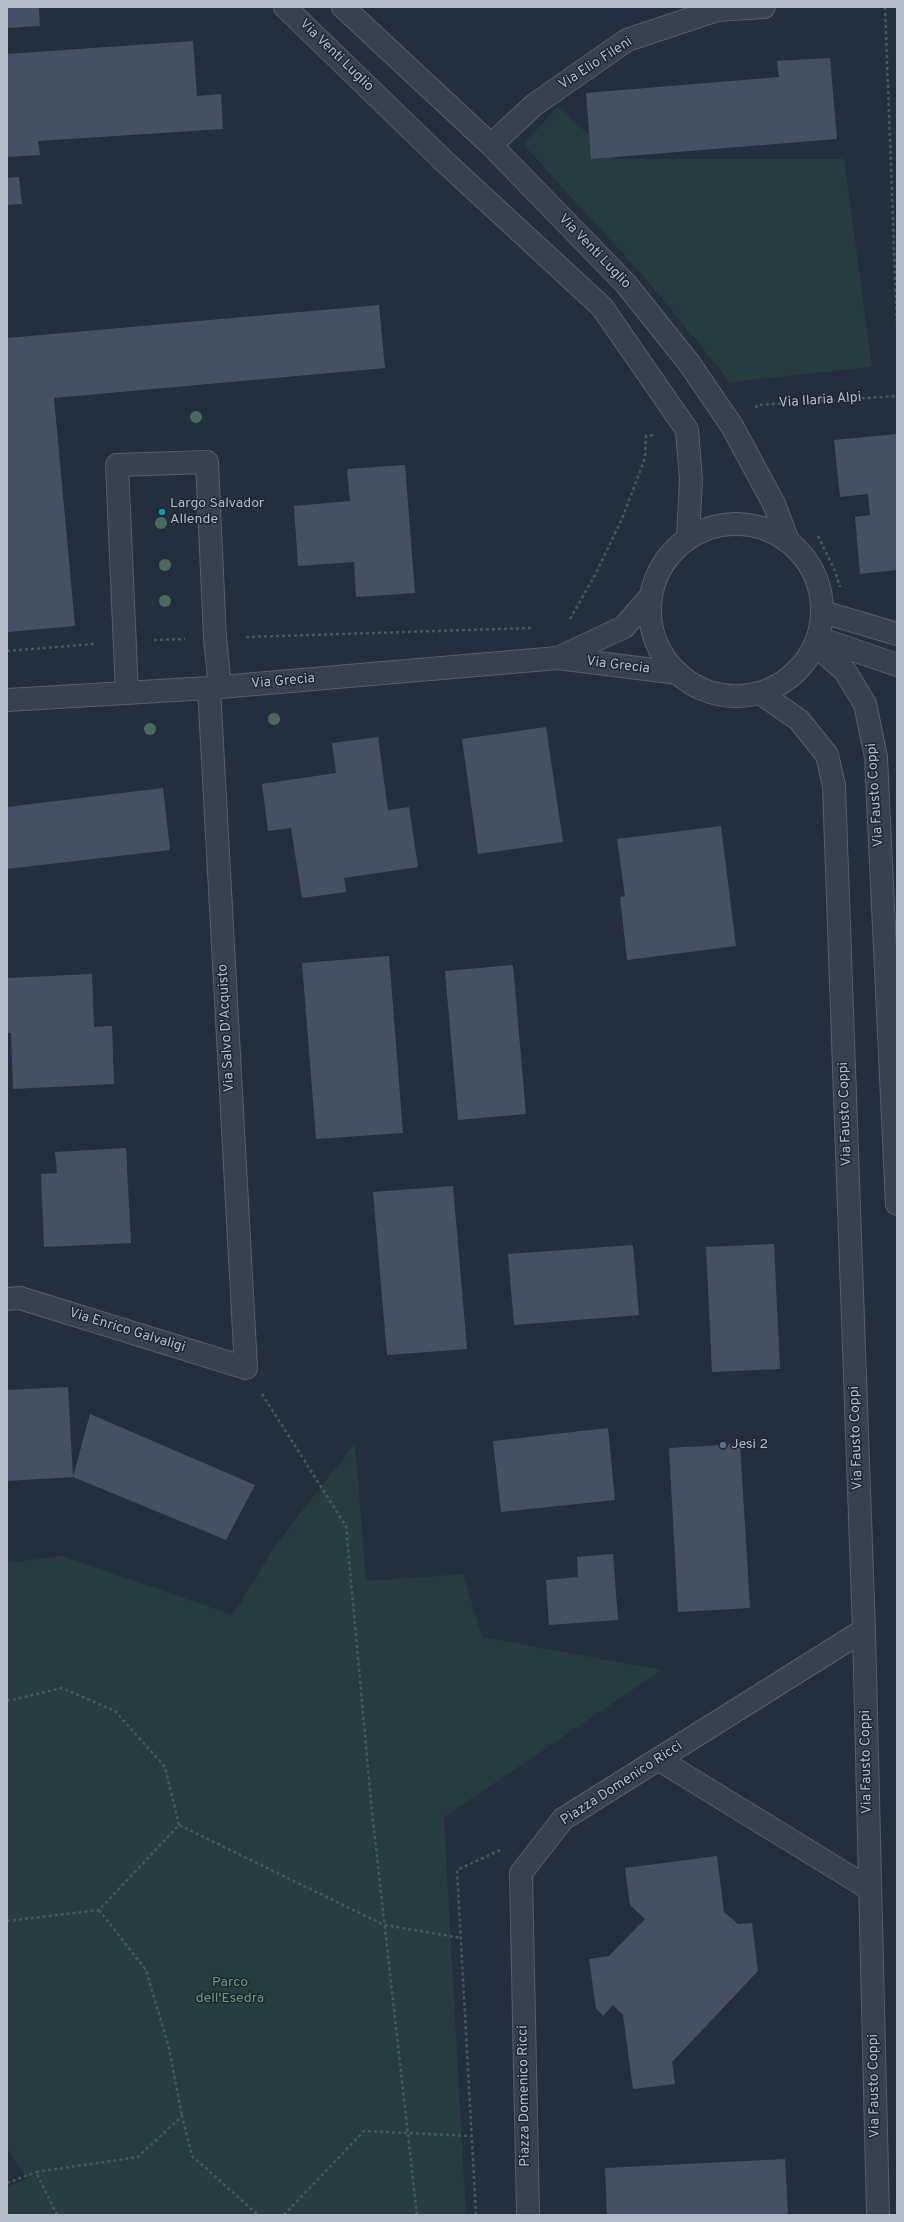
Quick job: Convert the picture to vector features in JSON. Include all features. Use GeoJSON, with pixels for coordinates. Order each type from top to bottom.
{"type":"FeatureCollection","features":[{"type":"Feature","properties":{"kind":"street","name":"Via Venti Luglio"},"geometry":{"type":"LineString","coordinates":[[285,7],[446,162],[602,307],[687,430],[691,480],[688,537]]}},
{"type":"Feature","properties":{"kind":"street","name":"Via Venti Luglio"},"geometry":{"type":"LineString","coordinates":[[343,7],[491,145],[626,284],[689,363],[732,426],[774,504],[788,541]]}},
{"type":"Feature","properties":{"kind":"street","name":"Via Elio Fileni"},"geometry":{"type":"LineString","coordinates":[[491,145],[534,105],[627,40],[717,10],[764,7]]}},
{"type":"Feature","properties":{"kind":"street"},"geometry":{"type":"LineString","coordinates":[[127,693],[117,465],[207,462],[215,638],[214,688]]}},
{"type":"Feature","properties":{"kind":"street"},"geometry":{"type":"LineString","coordinates":[[739,523],[765,528],[788,541],[808,561],[819,585],[822,612],[816,642],[801,666],[783,683],[760,693],[731,696],[702,689],[678,673],[660,651],[651,624],[651,596],[658,574],[670,553],[688,537],[712,526],[739,523]]}},
{"type":"Feature","properties":{"kind":"street","name":"Via Grecia"},"geometry":{"type":"LineString","coordinates":[[558,658],[624,627],[651,596]]}},
{"type":"Feature","properties":{"kind":"street"},"geometry":{"type":"LineString","coordinates":[[822,612],[897,634]]}},
{"type":"Feature","properties":{"kind":"street"},"geometry":{"type":"LineString","coordinates":[[816,642],[897,665]]}},
{"type":"Feature","properties":{"kind":"street","name":"Via Fausto Coppi"},"geometry":{"type":"LineString","coordinates":[[816,642],[845,671],[865,704],[876,757],[897,1204]]}},
{"type":"Feature","properties":{"kind":"street","name":"Via Grecia"},"geometry":{"type":"LineString","coordinates":[[7,700],[214,688],[558,658],[678,673]]}},
{"type":"Feature","properties":{"kind":"street","name":"Via Salvo D'Acquisto"},"geometry":{"type":"LineString","coordinates":[[214,688],[246,1368]]}},
{"type":"Feature","properties":{"kind":"street","name":"Via Fausto Coppi"},"geometry":{"type":"LineString","coordinates":[[760,693],[799,720],[827,755],[834,786],[864,1630],[878,2215]]}},
{"type":"Feature","properties":{"kind":"street","name":"Via Enrico Galvaligi"},"geometry":{"type":"LineString","coordinates":[[7,1299],[20,1298],[246,1368]]}},
{"type":"Feature","properties":{"kind":"street","name":"Piazza Domenico Ricci"},"geometry":{"type":"LineString","coordinates":[[528,2215],[521,1873],[563,1819],[864,1630]]}},
{"type":"Feature","properties":{"kind":"street"},"geometry":{"type":"LineString","coordinates":[[658,1759],[870,1889]]}},
{"type":"Feature","properties":{"kind":"path"},"geometry":{"type":"LineString","coordinates":[[885,7],[897,326]]}},
{"type":"Feature","properties":{"kind":"path","name":"Via Ilaria Alpi"},"geometry":{"type":"LineString","coordinates":[[755,411],[758,405],[897,396]]}},
{"type":"Feature","properties":{"kind":"path"},"geometry":{"type":"LineString","coordinates":[[567,624],[595,575],[622,519],[645,458],[646,436]]}},
{"type":"Feature","properties":{"kind":"path"},"geometry":{"type":"LineString","coordinates":[[7,650],[215,638],[538,628]]}},
{"type":"Feature","properties":{"kind":"path"},"geometry":{"type":"LineString","coordinates":[[246,1368],[346,1526],[384,1925],[417,2215]]}},
{"type":"Feature","properties":{"kind":"path"},"geometry":{"type":"LineString","coordinates":[[7,1701],[62,1688],[115,1711],[165,1766],[179,1825]]}},
{"type":"Feature","properties":{"kind":"path"},"geometry":{"type":"LineString","coordinates":[[179,1825],[384,1925],[461,1938]]}},
{"type":"Feature","properties":{"kind":"path"},"geometry":{"type":"LineString","coordinates":[[7,1921],[99,1910],[179,1825]]}},
{"type":"Feature","properties":{"kind":"path"},"geometry":{"type":"LineString","coordinates":[[476,2215],[457,1870],[506,1846]]}},
{"type":"Feature","properties":{"kind":"path"},"geometry":{"type":"LineString","coordinates":[[99,1910],[146,1970],[169,2048],[182,2116],[192,2156],[258,2215]]}},
{"type":"Feature","properties":{"kind":"path"},"geometry":{"type":"LineString","coordinates":[[7,2183],[36,2172],[138,2157],[182,2116]]}},
{"type":"Feature","properties":{"kind":"path"},"geometry":{"type":"LineString","coordinates":[[284,2215],[364,2131],[472,2136]]}},
{"type":"Feature","properties":{"kind":"path"},"geometry":{"type":"LineString","coordinates":[[36,2172],[57,2215]]}},
{"type":"Feature","properties":{"kind":"green space"},"geometry":{"type":"Polygon","coordinates":[[[558,107],[616,159],[844,159],[872,367],[730,382],[646,279],[523,144],[558,107]]]}},
{"type":"Feature","properties":{"kind":"green space","name":"Parco dell'Esedra"},"geometry":{"type":"Polygon","coordinates":[[[355,1443],[366,1581],[463,1574],[482,1637],[662,1670],[444,1817],[466,2215],[7,2215],[7,2187],[27,2179],[7,2149],[7,1563],[62,1556],[233,1615],[275,1546],[355,1443]]]}},
{"type":"Feature","properties":{"kind":"building"},"geometry":{"type":"Polygon","coordinates":[[[7,7],[39,7],[40,26],[7,28],[7,7]]]}},
{"type":"Feature","properties":{"kind":"building"},"geometry":{"type":"Polygon","coordinates":[[[193,41],[197,96],[221,94],[223,129],[38,141],[40,155],[7,157],[7,54],[193,41]]]}},
{"type":"Feature","properties":{"kind":"building"},"geometry":{"type":"Polygon","coordinates":[[[830,58],[837,139],[591,159],[586,93],[779,77],[777,61],[830,58]]]}},
{"type":"Feature","properties":{"kind":"building"},"geometry":{"type":"Polygon","coordinates":[[[19,177],[22,204],[7,205],[7,178],[19,177]]]}},
{"type":"Feature","properties":{"kind":"building"},"geometry":{"type":"Polygon","coordinates":[[[379,305],[385,368],[54,398],[75,626],[8,632],[7,338],[379,305]]]}},
{"type":"Feature","properties":{"kind":"building"},"geometry":{"type":"Polygon","coordinates":[[[897,434],[897,570],[860,574],[855,517],[870,515],[868,494],[840,497],[834,440],[897,434]]]}},
{"type":"Feature","properties":{"kind":"building"},"geometry":{"type":"Polygon","coordinates":[[[405,465],[415,593],[356,597],[354,562],[298,566],[294,506],[350,501],[347,469],[405,465]]]}},
{"type":"Feature","properties":{"kind":"building"},"geometry":{"type":"Polygon","coordinates":[[[546,727],[563,842],[478,854],[462,739],[546,727]]]}},
{"type":"Feature","properties":{"kind":"building"},"geometry":{"type":"Polygon","coordinates":[[[378,737],[388,810],[409,807],[418,867],[344,878],[346,892],[302,898],[291,828],[268,831],[262,784],[336,773],[332,743],[378,737]]]}},
{"type":"Feature","properties":{"kind":"building"},"geometry":{"type":"Polygon","coordinates":[[[163,788],[170,850],[7,869],[7,807],[163,788]]]}},
{"type":"Feature","properties":{"kind":"building"},"geometry":{"type":"Polygon","coordinates":[[[721,826],[736,946],[627,960],[620,897],[625,896],[617,839],[721,826]]]}},
{"type":"Feature","properties":{"kind":"building"},"geometry":{"type":"Polygon","coordinates":[[[389,956],[403,1133],[316,1139],[302,963],[389,956]]]}},
{"type":"Feature","properties":{"kind":"building"},"geometry":{"type":"Polygon","coordinates":[[[513,965],[526,1114],[458,1120],[445,971],[513,965]]]}},
{"type":"Feature","properties":{"kind":"building"},"geometry":{"type":"Polygon","coordinates":[[[92,974],[94,1027],[112,1026],[114,1084],[13,1089],[11,1033],[7,1033],[7,978],[92,974]]]}},
{"type":"Feature","properties":{"kind":"building"},"geometry":{"type":"Polygon","coordinates":[[[126,1148],[131,1243],[44,1247],[41,1174],[57,1173],[55,1152],[126,1148]]]}},
{"type":"Feature","properties":{"kind":"building"},"geometry":{"type":"Polygon","coordinates":[[[453,1186],[467,1349],[387,1355],[373,1192],[453,1186]]]}},
{"type":"Feature","properties":{"kind":"building"},"geometry":{"type":"Polygon","coordinates":[[[774,1244],[780,1369],[712,1372],[706,1247],[774,1244]]]}},
{"type":"Feature","properties":{"kind":"building"},"geometry":{"type":"Polygon","coordinates":[[[633,1245],[639,1315],[514,1325],[508,1254],[633,1245]]]}},
{"type":"Feature","properties":{"kind":"building"},"geometry":{"type":"Polygon","coordinates":[[[68,1387],[73,1477],[7,1481],[7,1390],[68,1387]]]}},
{"type":"Feature","properties":{"kind":"building"},"geometry":{"type":"Polygon","coordinates":[[[90,1414],[255,1485],[226,1540],[73,1477],[90,1414]]]}},
{"type":"Feature","properties":{"kind":"building"},"geometry":{"type":"Polygon","coordinates":[[[608,1428],[615,1500],[501,1512],[493,1441],[608,1428]]]}},
{"type":"Feature","properties":{"kind":"building"},"geometry":{"type":"Polygon","coordinates":[[[740,1444],[750,1608],[678,1612],[669,1448],[740,1444]]]}},
{"type":"Feature","properties":{"kind":"building"},"geometry":{"type":"Polygon","coordinates":[[[613,1554],[618,1620],[549,1625],[546,1580],[578,1577],[577,1557],[613,1554]]]}},
{"type":"Feature","properties":{"kind":"building"},"geometry":{"type":"Polygon","coordinates":[[[717,1856],[724,1912],[738,1924],[752,1923],[758,1971],[672,2062],[675,2084],[633,2089],[623,2015],[613,2005],[603,2016],[596,2008],[589,1959],[609,1956],[645,1919],[630,1905],[625,1868],[717,1856]]]}},
{"type":"Feature","properties":{"kind":"building"},"geometry":{"type":"Polygon","coordinates":[[[785,2159],[788,2215],[607,2215],[605,2168],[785,2159]]]}},
{"type":"Feature","properties":{"kind":"place","name":"Largo Salvador Allende"},"geometry":{"type":"Point","coordinates":[162,512]}},
{"type":"Feature","properties":{"kind":"place","name":"Jesi 2"},"geometry":{"type":"Point","coordinates":[723,1445]}}]}
